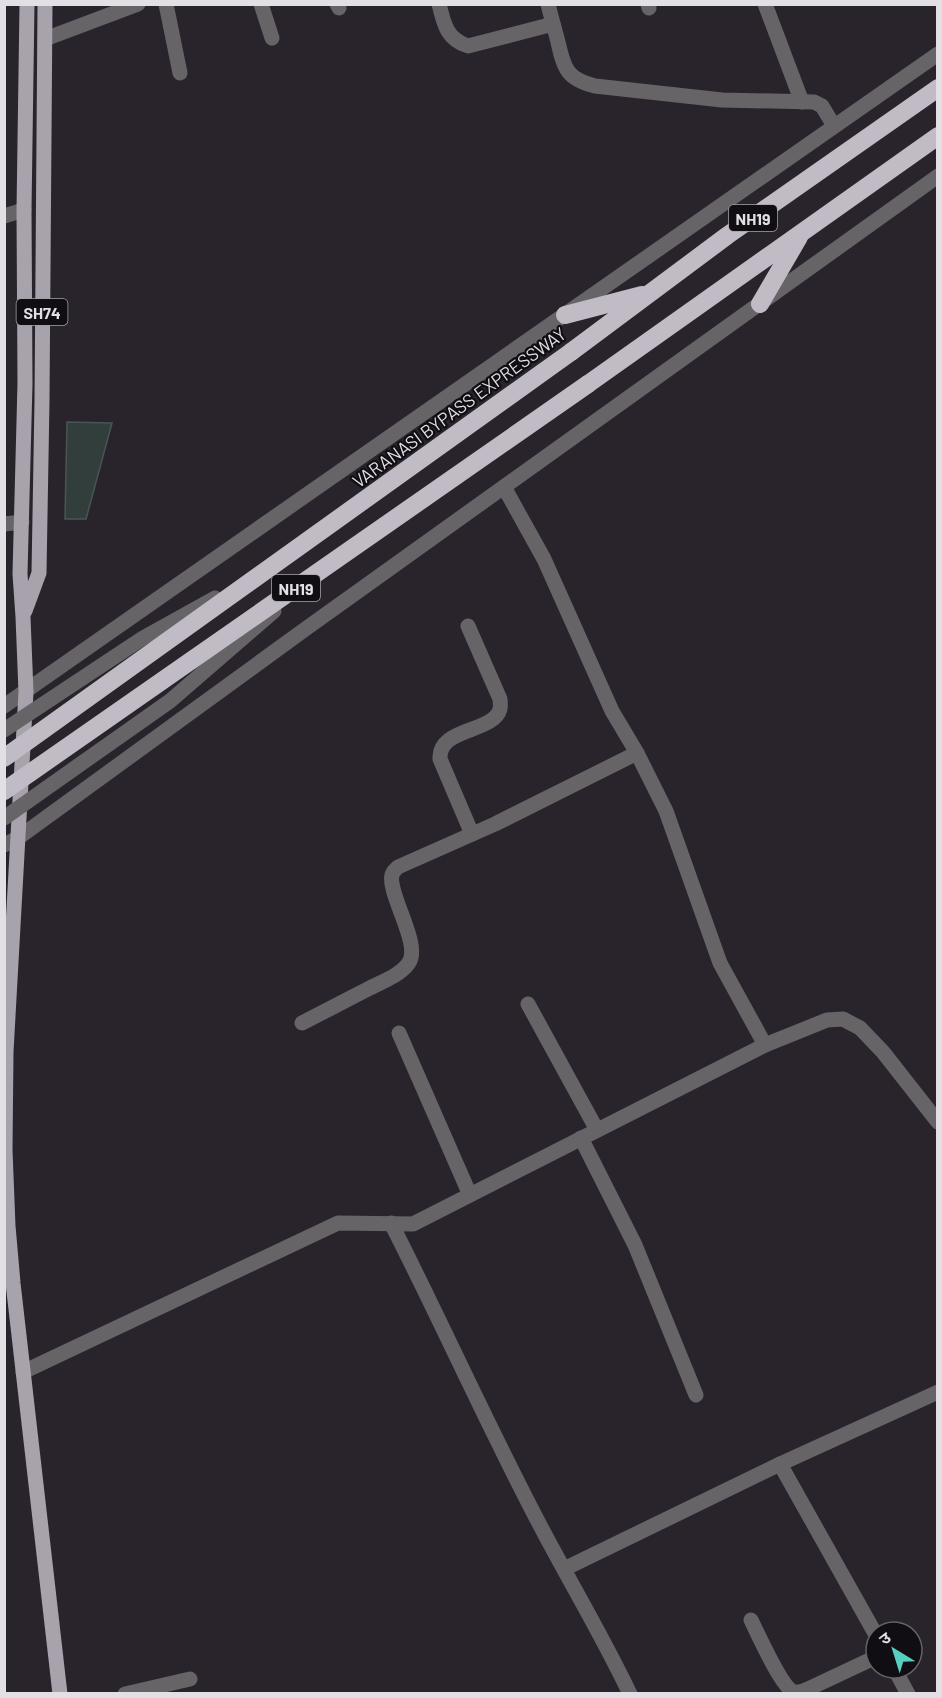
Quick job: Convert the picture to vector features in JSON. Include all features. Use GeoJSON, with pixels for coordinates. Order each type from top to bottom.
{"type":"FeatureCollection","features":[{"type":"Feature","properties":{"kind":"highway","name":"VARANASI BYPASS EXPRESSWAY"},"geometry":{"type":"LineString","coordinates":[[4,758],[274,567],[728,235],[938,88]]}},
{"type":"Feature","properties":{"kind":"highway","name":"NH19"},"geometry":{"type":"LineString","coordinates":[[4,791],[588,384],[938,136]]}},
{"type":"Feature","properties":{"kind":"highway"},"geometry":{"type":"LineString","coordinates":[[760,304],[802,231]]}},
{"type":"Feature","properties":{"kind":"highway"},"geometry":{"type":"LineString","coordinates":[[565,315],[651,293]]}},
{"type":"Feature","properties":{"kind":"main road","name":"SH74"},"geometry":{"type":"LineString","coordinates":[[27,4],[24,210],[25,383],[20,574],[26,692],[11,842],[5,1150],[9,1285],[23,1372],[60,1694]]}},
{"type":"Feature","properties":{"kind":"main road","name":"SH74"},"geometry":{"type":"LineString","coordinates":[[23,616],[39,573],[45,4]]}},
{"type":"Feature","properties":{"kind":"street"},"geometry":{"type":"LineString","coordinates":[[45,39],[138,4]]}},
{"type":"Feature","properties":{"kind":"street"},"geometry":{"type":"LineString","coordinates":[[166,4],[180,73]]}},
{"type":"Feature","properties":{"kind":"street"},"geometry":{"type":"LineString","coordinates":[[261,4],[272,38]]}},
{"type":"Feature","properties":{"kind":"street"},"geometry":{"type":"LineString","coordinates":[[439,4],[450,35],[457,42],[468,46],[553,24]]}},
{"type":"Feature","properties":{"kind":"street"},"geometry":{"type":"LineString","coordinates":[[548,4],[562,62],[572,76],[584,83],[722,100],[814,102],[822,106],[834,126]]}},
{"type":"Feature","properties":{"kind":"street"},"geometry":{"type":"LineString","coordinates":[[765,4],[802,102]]}},
{"type":"Feature","properties":{"kind":"street"},"geometry":{"type":"LineString","coordinates":[[4,706],[938,54]]}},
{"type":"Feature","properties":{"kind":"street"},"geometry":{"type":"LineString","coordinates":[[11,842],[938,177]]}},
{"type":"Feature","properties":{"kind":"street"},"geometry":{"type":"LineString","coordinates":[[4,216],[24,210]]}},
{"type":"Feature","properties":{"kind":"street"},"geometry":{"type":"LineString","coordinates":[[504,487],[544,559],[612,711],[637,753],[666,811],[720,963],[765,1045]]}},
{"type":"Feature","properties":{"kind":"street"},"geometry":{"type":"LineString","coordinates":[[4,524],[22,522]]}},
{"type":"Feature","properties":{"kind":"street"},"geometry":{"type":"LineString","coordinates":[[4,730],[143,638],[274,567]]}},
{"type":"Feature","properties":{"kind":"street"},"geometry":{"type":"LineString","coordinates":[[4,818],[170,702],[322,570]]}},
{"type":"Feature","properties":{"kind":"street"},"geometry":{"type":"LineString","coordinates":[[468,626],[500,699],[501,708],[495,716],[483,724],[447,741],[441,747],[440,759],[472,834]]}},
{"type":"Feature","properties":{"kind":"street"},"geometry":{"type":"LineString","coordinates":[[302,1023],[394,975],[410,962],[413,954],[392,885],[393,872],[398,867],[495,824],[637,753]]}},
{"type":"Feature","properties":{"kind":"street"},"geometry":{"type":"LineString","coordinates":[[528,1004],[597,1130]]}},
{"type":"Feature","properties":{"kind":"street"},"geometry":{"type":"LineString","coordinates":[[23,1372],[338,1223],[413,1224],[765,1045],[827,1020],[843,1019],[860,1028],[884,1052],[938,1122]]}},
{"type":"Feature","properties":{"kind":"street"},"geometry":{"type":"LineString","coordinates":[[399,1033],[470,1195]]}},
{"type":"Feature","properties":{"kind":"street"},"geometry":{"type":"LineString","coordinates":[[581,1138],[635,1245],[696,1395]]}},
{"type":"Feature","properties":{"kind":"street"},"geometry":{"type":"LineString","coordinates":[[391,1223],[520,1486],[608,1647],[630,1694]]}},
{"type":"Feature","properties":{"kind":"street"},"geometry":{"type":"LineString","coordinates":[[564,1569],[780,1464],[938,1392]]}},
{"type":"Feature","properties":{"kind":"street"},"geometry":{"type":"LineString","coordinates":[[780,1464],[868,1620]]}},
{"type":"Feature","properties":{"kind":"street"},"geometry":{"type":"LineString","coordinates":[[751,1620],[783,1681],[793,1691],[808,1689],[864,1663]]}},
{"type":"Feature","properties":{"kind":"street"},"geometry":{"type":"LineString","coordinates":[[125,1694],[190,1679]]}},
{"type":"Feature","properties":{"kind":"street"},"geometry":{"type":"LineString","coordinates":[[900,1680],[908,1694]]}},
{"type":"Feature","properties":{"kind":"building"},"geometry":{"type":"Polygon","coordinates":[[[67,422],[112,423],[86,519],[65,519],[67,422]]]}}]}
